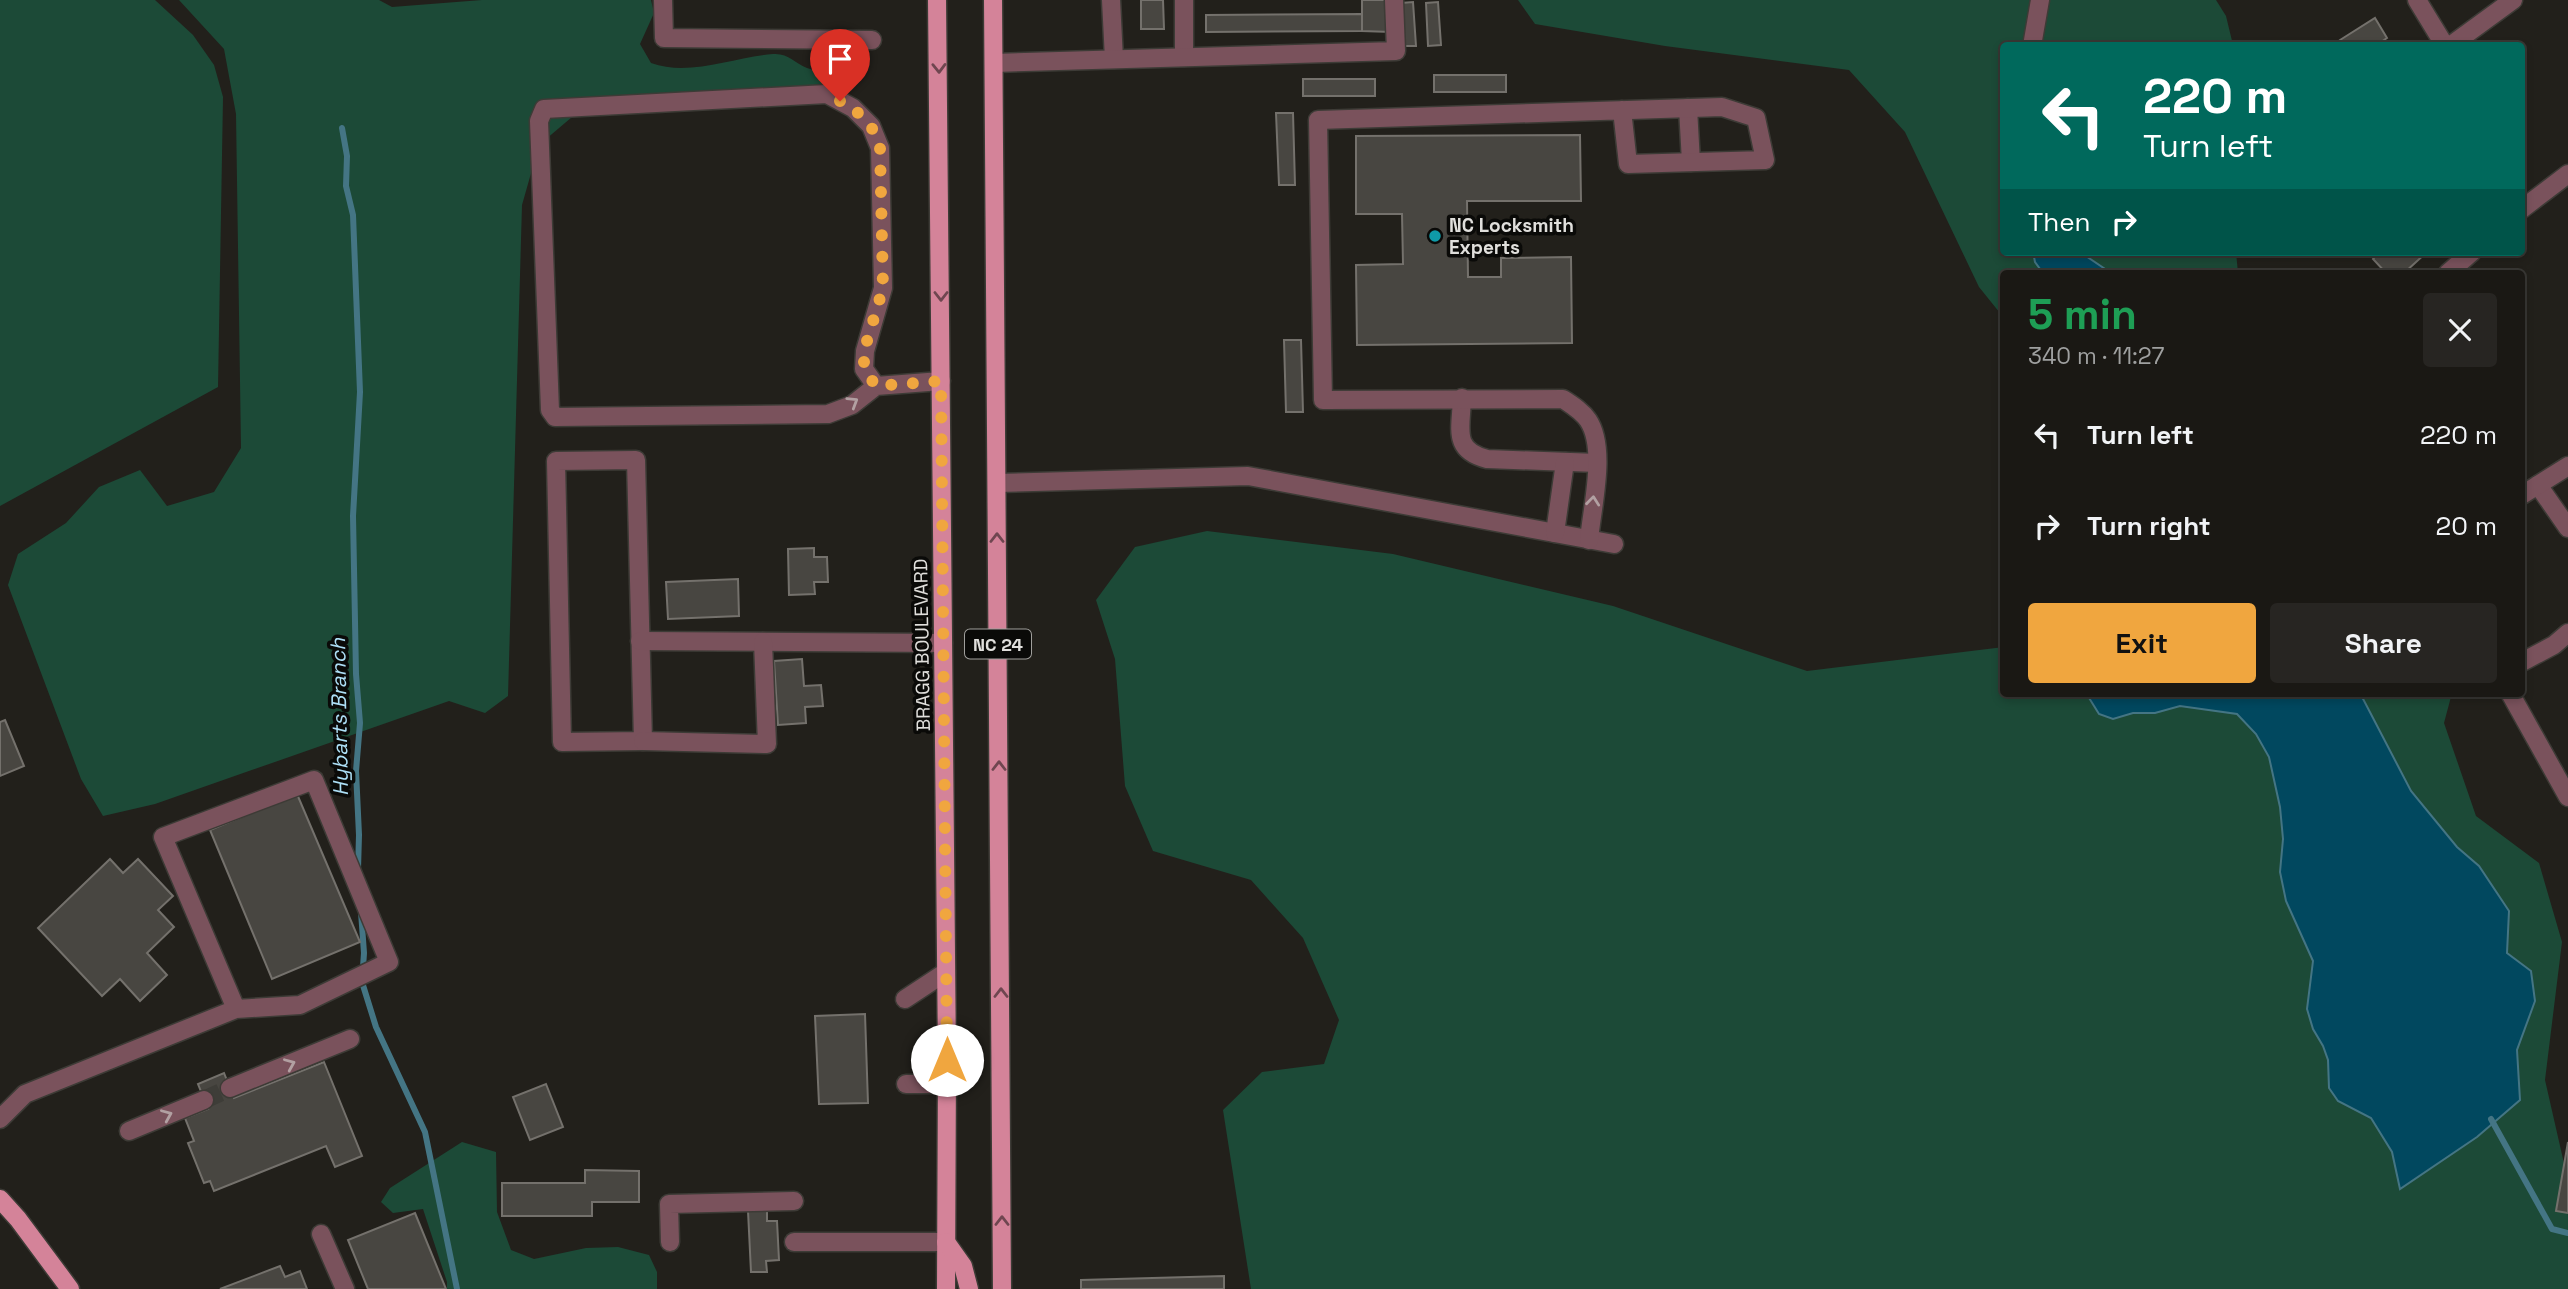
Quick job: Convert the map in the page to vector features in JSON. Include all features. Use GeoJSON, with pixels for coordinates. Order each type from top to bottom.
{"type":"FeatureCollection","features":[{"type":"Feature","properties":{"kind":"main road","name":"BRAGG BOULEVARD"},"geometry":{"type":"LineString","coordinates":[[937,0],[947,1084],[946,1289]]}},
{"type":"Feature","properties":{"kind":"main road","name":"NC 24"},"geometry":{"type":"LineString","coordinates":[[993,0],[1002,1289]]}},
{"type":"Feature","properties":{"kind":"main road"},"geometry":{"type":"LineString","coordinates":[[0,1199],[70,1289]]}},
{"type":"Feature","properties":{"kind":"main road"},"geometry":{"type":"LineString","coordinates":[[946,1242],[963,1266],[968,1289]]}},
{"type":"Feature","properties":{"kind":"street"},"geometry":{"type":"LineString","coordinates":[[663,0],[664,38],[872,40]]}},
{"type":"Feature","properties":{"kind":"street"},"geometry":{"type":"LineString","coordinates":[[1111,0],[1114,59]]}},
{"type":"Feature","properties":{"kind":"street"},"geometry":{"type":"LineString","coordinates":[[1184,0],[1184,57]]}},
{"type":"Feature","properties":{"kind":"street"},"geometry":{"type":"LineString","coordinates":[[994,63],[1396,51],[1394,0]]}},
{"type":"Feature","properties":{"kind":"street"},"geometry":{"type":"LineString","coordinates":[[2033,42],[2040,0]]}},
{"type":"Feature","properties":{"kind":"street"},"geometry":{"type":"LineString","coordinates":[[2417,0],[2445,42]]}},
{"type":"Feature","properties":{"kind":"street"},"geometry":{"type":"LineString","coordinates":[[2454,42],[2513,0]]}},
{"type":"Feature","properties":{"kind":"street"},"geometry":{"type":"LineString","coordinates":[[876,386],[864,369],[864,351],[883,288],[880,148],[871,126],[853,108],[827,94],[544,109],[539,121],[550,410],[555,417],[828,414],[852,405],[876,386],[941,381]]}},
{"type":"Feature","properties":{"kind":"street"},"geometry":{"type":"LineString","coordinates":[[1589,540],[1599,447],[1590,422],[1563,398],[1323,400],[1318,120],[1622,110],[1722,107],[1756,118],[1765,160],[1628,164],[1622,110]]}},
{"type":"Feature","properties":{"kind":"street"},"geometry":{"type":"LineString","coordinates":[[1688,108],[1691,162]]}},
{"type":"Feature","properties":{"kind":"street"},"geometry":{"type":"LineString","coordinates":[[2525,207],[2568,174]]}},
{"type":"Feature","properties":{"kind":"street"},"geometry":{"type":"LineString","coordinates":[[2451,270],[2467,256]]}},
{"type":"Feature","properties":{"kind":"street"},"geometry":{"type":"LineString","coordinates":[[1462,398],[1461,437],[1463,447],[1471,455],[1487,459],[1597,463]]}},
{"type":"Feature","properties":{"kind":"street"},"geometry":{"type":"LineString","coordinates":[[643,741],[636,460],[556,461],[562,742],[767,744],[763,642]]}},
{"type":"Feature","properties":{"kind":"street"},"geometry":{"type":"LineString","coordinates":[[1555,534],[1565,462]]}},
{"type":"Feature","properties":{"kind":"street"},"geometry":{"type":"LineString","coordinates":[[2525,493],[2568,466]]}},
{"type":"Feature","properties":{"kind":"street"},"geometry":{"type":"LineString","coordinates":[[997,483],[1248,476],[1614,544]]}},
{"type":"Feature","properties":{"kind":"street"},"geometry":{"type":"LineString","coordinates":[[2538,485],[2568,528]]}},
{"type":"Feature","properties":{"kind":"street"},"geometry":{"type":"LineString","coordinates":[[2525,660],[2554,645],[2568,633]]}},
{"type":"Feature","properties":{"kind":"street"},"geometry":{"type":"LineString","coordinates":[[640,641],[943,643]]}},
{"type":"Feature","properties":{"kind":"street"},"geometry":{"type":"LineString","coordinates":[[2512,697],[2568,797]]}},
{"type":"Feature","properties":{"kind":"street"},"geometry":{"type":"LineString","coordinates":[[0,1119],[25,1094],[236,1009],[300,1005],[389,962],[314,780],[163,837],[236,1009]]}},
{"type":"Feature","properties":{"kind":"street"},"geometry":{"type":"LineString","coordinates":[[905,999],[946,972]]}},
{"type":"Feature","properties":{"kind":"street"},"geometry":{"type":"LineString","coordinates":[[230,1088],[350,1039]]}},
{"type":"Feature","properties":{"kind":"street"},"geometry":{"type":"LineString","coordinates":[[906,1084],[947,1084]]}},
{"type":"Feature","properties":{"kind":"street"},"geometry":{"type":"LineString","coordinates":[[130,1131],[204,1100]]}},
{"type":"Feature","properties":{"kind":"street"},"geometry":{"type":"LineString","coordinates":[[670,1242],[669,1204],[794,1200]]}},
{"type":"Feature","properties":{"kind":"street"},"geometry":{"type":"LineString","coordinates":[[321,1234],[345,1289]]}},
{"type":"Feature","properties":{"kind":"street"},"geometry":{"type":"LineString","coordinates":[[794,1242],[946,1242]]}},
{"type":"Feature","properties":{"kind":"green space"},"geometry":{"type":"Polygon","coordinates":[[[0,0],[155,0],[193,35],[214,65],[223,97],[218,387],[0,506],[0,0]]]}},
{"type":"Feature","properties":{"kind":"green space"},"geometry":{"type":"Polygon","coordinates":[[[179,0],[379,0],[392,7],[482,0],[651,0],[654,13],[640,44],[651,63],[666,67],[696,67],[779,54],[807,68],[860,81],[851,91],[781,104],[585,106],[539,145],[522,205],[508,696],[485,713],[449,701],[155,804],[103,816],[81,779],[8,585],[18,554],[66,523],[99,487],[140,470],[167,506],[214,492],[241,448],[236,114],[224,49],[179,0]]]}},
{"type":"Feature","properties":{"kind":"green space"},"geometry":{"type":"Polygon","coordinates":[[[1518,0],[2216,0],[2226,16],[2232,42],[2000,42],[2000,256],[2236,256],[2238,270],[2000,270],[2000,313],[1979,287],[1905,132],[1849,70],[1665,46],[1535,24],[1518,0]]]}},
{"type":"Feature","properties":{"kind":"green space"},"geometry":{"type":"Polygon","coordinates":[[[1207,531],[1393,554],[1613,606],[1807,671],[2000,647],[2000,697],[2451,697],[2444,723],[2476,816],[2539,863],[2562,942],[2545,1080],[2568,1181],[2568,1289],[1251,1289],[1223,1110],[1262,1072],[1324,1064],[1339,1020],[1303,938],[1251,880],[1153,851],[1125,786],[1115,659],[1096,600],[1135,547],[1207,531]]]}},
{"type":"Feature","properties":{"kind":"green space"},"geometry":{"type":"Polygon","coordinates":[[[462,1142],[496,1152],[497,1212],[511,1250],[534,1259],[586,1248],[618,1247],[649,1255],[657,1272],[657,1289],[447,1289],[423,1209],[393,1213],[381,1202],[390,1188],[462,1142]]]}},
{"type":"Feature","properties":{"kind":"water"},"geometry":{"type":"Polygon","coordinates":[[[2034,256],[2086,256],[2107,270],[2041,270],[2034,256]]]}},
{"type":"Feature","properties":{"kind":"water"},"geometry":{"type":"Polygon","coordinates":[[[2088,697],[2362,697],[2411,791],[2457,847],[2479,866],[2509,911],[2507,953],[2531,971],[2535,1001],[2517,1050],[2520,1100],[2477,1137],[2400,1189],[2392,1152],[2371,1118],[2338,1101],[2329,1088],[2328,1060],[2307,1009],[2313,961],[2286,901],[2280,872],[2283,839],[2280,807],[2269,757],[2256,734],[2237,714],[2180,706],[2155,713],[2133,713],[2113,719],[2099,714],[2088,697]]]}},
{"type":"Feature","properties":{"kind":"building"},"geometry":{"type":"Polygon","coordinates":[[[1141,0],[1163,0],[1164,29],[1141,29],[1141,0]]]}},
{"type":"Feature","properties":{"kind":"building"},"geometry":{"type":"Polygon","coordinates":[[[1362,0],[1389,0],[1391,32],[1362,31],[1362,0]]]}},
{"type":"Feature","properties":{"kind":"building"},"geometry":{"type":"Polygon","coordinates":[[[1413,2],[1416,46],[1404,46],[1401,3],[1413,2]]]}},
{"type":"Feature","properties":{"kind":"building"},"geometry":{"type":"Polygon","coordinates":[[[1438,2],[1441,45],[1428,46],[1426,3],[1438,2]]]}},
{"type":"Feature","properties":{"kind":"building"},"geometry":{"type":"Polygon","coordinates":[[[1362,14],[1362,31],[1206,32],[1206,15],[1362,14]]]}},
{"type":"Feature","properties":{"kind":"building"},"geometry":{"type":"Polygon","coordinates":[[[2375,18],[2387,38],[2381,42],[2340,40],[2375,18]]]}},
{"type":"Feature","properties":{"kind":"building"},"geometry":{"type":"Polygon","coordinates":[[[1434,75],[1506,75],[1506,92],[1434,92],[1434,75]]]}},
{"type":"Feature","properties":{"kind":"building"},"geometry":{"type":"Polygon","coordinates":[[[1303,79],[1375,79],[1375,96],[1303,96],[1303,79]]]}},
{"type":"Feature","properties":{"kind":"building"},"geometry":{"type":"Polygon","coordinates":[[[1276,113],[1293,113],[1295,185],[1279,185],[1276,113]]]}},
{"type":"Feature","properties":{"kind":"building","name":"NC Locksmith Experts"},"geometry":{"type":"Polygon","coordinates":[[[1580,135],[1581,201],[1467,201],[1468,277],[1501,277],[1501,258],[1571,257],[1572,343],[1357,345],[1356,265],[1403,264],[1402,214],[1356,214],[1356,136],[1580,135]]]}},
{"type":"Feature","properties":{"kind":"building"},"geometry":{"type":"Polygon","coordinates":[[[2376,256],[2423,256],[2407,270],[2383,270],[2373,259],[2376,256]]]}},
{"type":"Feature","properties":{"kind":"building"},"geometry":{"type":"Polygon","coordinates":[[[1284,340],[1301,340],[1303,412],[1286,412],[1284,340]]]}},
{"type":"Feature","properties":{"kind":"building"},"geometry":{"type":"Polygon","coordinates":[[[814,548],[814,557],[827,557],[828,582],[814,582],[815,594],[789,595],[788,549],[814,548]]]}},
{"type":"Feature","properties":{"kind":"building"},"geometry":{"type":"Polygon","coordinates":[[[738,579],[739,616],[668,619],[666,582],[738,579]]]}},
{"type":"Feature","properties":{"kind":"building"},"geometry":{"type":"Polygon","coordinates":[[[802,659],[804,686],[821,685],[823,706],[805,707],[806,723],[778,725],[774,661],[802,659]]]}},
{"type":"Feature","properties":{"kind":"building"},"geometry":{"type":"Polygon","coordinates":[[[5,720],[24,766],[0,776],[0,722],[5,720]]]}},
{"type":"Feature","properties":{"kind":"building"},"geometry":{"type":"Polygon","coordinates":[[[297,794],[360,942],[272,979],[210,830],[297,794]]]}},
{"type":"Feature","properties":{"kind":"building"},"geometry":{"type":"Polygon","coordinates":[[[110,859],[123,873],[138,859],[173,896],[158,910],[174,927],[147,953],[167,975],[140,1001],[120,979],[102,996],[38,928],[110,859]]]}},
{"type":"Feature","properties":{"kind":"building"},"geometry":{"type":"Polygon","coordinates":[[[865,1014],[868,1103],[819,1104],[815,1016],[865,1014]]]}},
{"type":"Feature","properties":{"kind":"building"},"geometry":{"type":"Polygon","coordinates":[[[324,1062],[362,1156],[335,1167],[326,1146],[214,1191],[210,1181],[204,1183],[188,1143],[194,1141],[185,1118],[208,1109],[198,1084],[224,1073],[234,1098],[324,1062]]]}},
{"type":"Feature","properties":{"kind":"building"},"geometry":{"type":"Polygon","coordinates":[[[546,1084],[563,1127],[530,1140],[513,1097],[546,1084]]]}},
{"type":"Feature","properties":{"kind":"building"},"geometry":{"type":"Polygon","coordinates":[[[2568,1142],[2568,1213],[2556,1211],[2568,1142]]]}},
{"type":"Feature","properties":{"kind":"building"},"geometry":{"type":"Polygon","coordinates":[[[585,1170],[639,1171],[639,1202],[592,1202],[592,1216],[502,1216],[502,1183],[585,1183],[585,1170]]]}},
{"type":"Feature","properties":{"kind":"building"},"geometry":{"type":"Polygon","coordinates":[[[767,1210],[767,1221],[777,1221],[779,1260],[766,1261],[767,1272],[751,1272],[748,1211],[767,1210]]]}},
{"type":"Feature","properties":{"kind":"building"},"geometry":{"type":"Polygon","coordinates":[[[415,1213],[446,1289],[368,1289],[348,1240],[415,1213]]]}},
{"type":"Feature","properties":{"kind":"building"},"geometry":{"type":"Polygon","coordinates":[[[280,1266],[285,1277],[300,1271],[307,1289],[220,1289],[280,1266]]]}},
{"type":"Feature","properties":{"kind":"building"},"geometry":{"type":"Polygon","coordinates":[[[1224,1276],[1224,1289],[1081,1289],[1081,1280],[1224,1276]]]}},
{"type":"Feature","properties":{"kind":"waterway","name":"Hybarts Branch"},"geometry":{"type":"LineString","coordinates":[[342,128],[347,156],[346,186],[353,215],[360,392],[353,516],[356,674],[360,723],[356,771],[358,870]]}},
{"type":"Feature","properties":{"kind":"waterway","name":"Hybarts Branch"},"geometry":{"type":"LineString","coordinates":[[361,912],[364,953],[362,982],[376,1027],[425,1132],[457,1289]]}},
{"type":"Feature","properties":{"kind":"waterway"},"geometry":{"type":"LineString","coordinates":[[2491,1119],[2552,1229],[2568,1233]]}},
{"type":"Feature","properties":{"kind":"tunnel"},"geometry":{"type":"LineString","coordinates":[[204,1100],[230,1088]]}},
{"type":"Feature","properties":{"kind":"place","name":"NC Locksmith Experts"},"geometry":{"type":"Point","coordinates":[1435,236]}},
{"type":"Feature","properties":{"kind":"route"},"geometry":{"type":"LineString","coordinates":[[840,101],[853,108],[871,126],[880,148],[883,288],[864,351],[864,369],[876,386],[941,381],[947,1060]]}}]}
